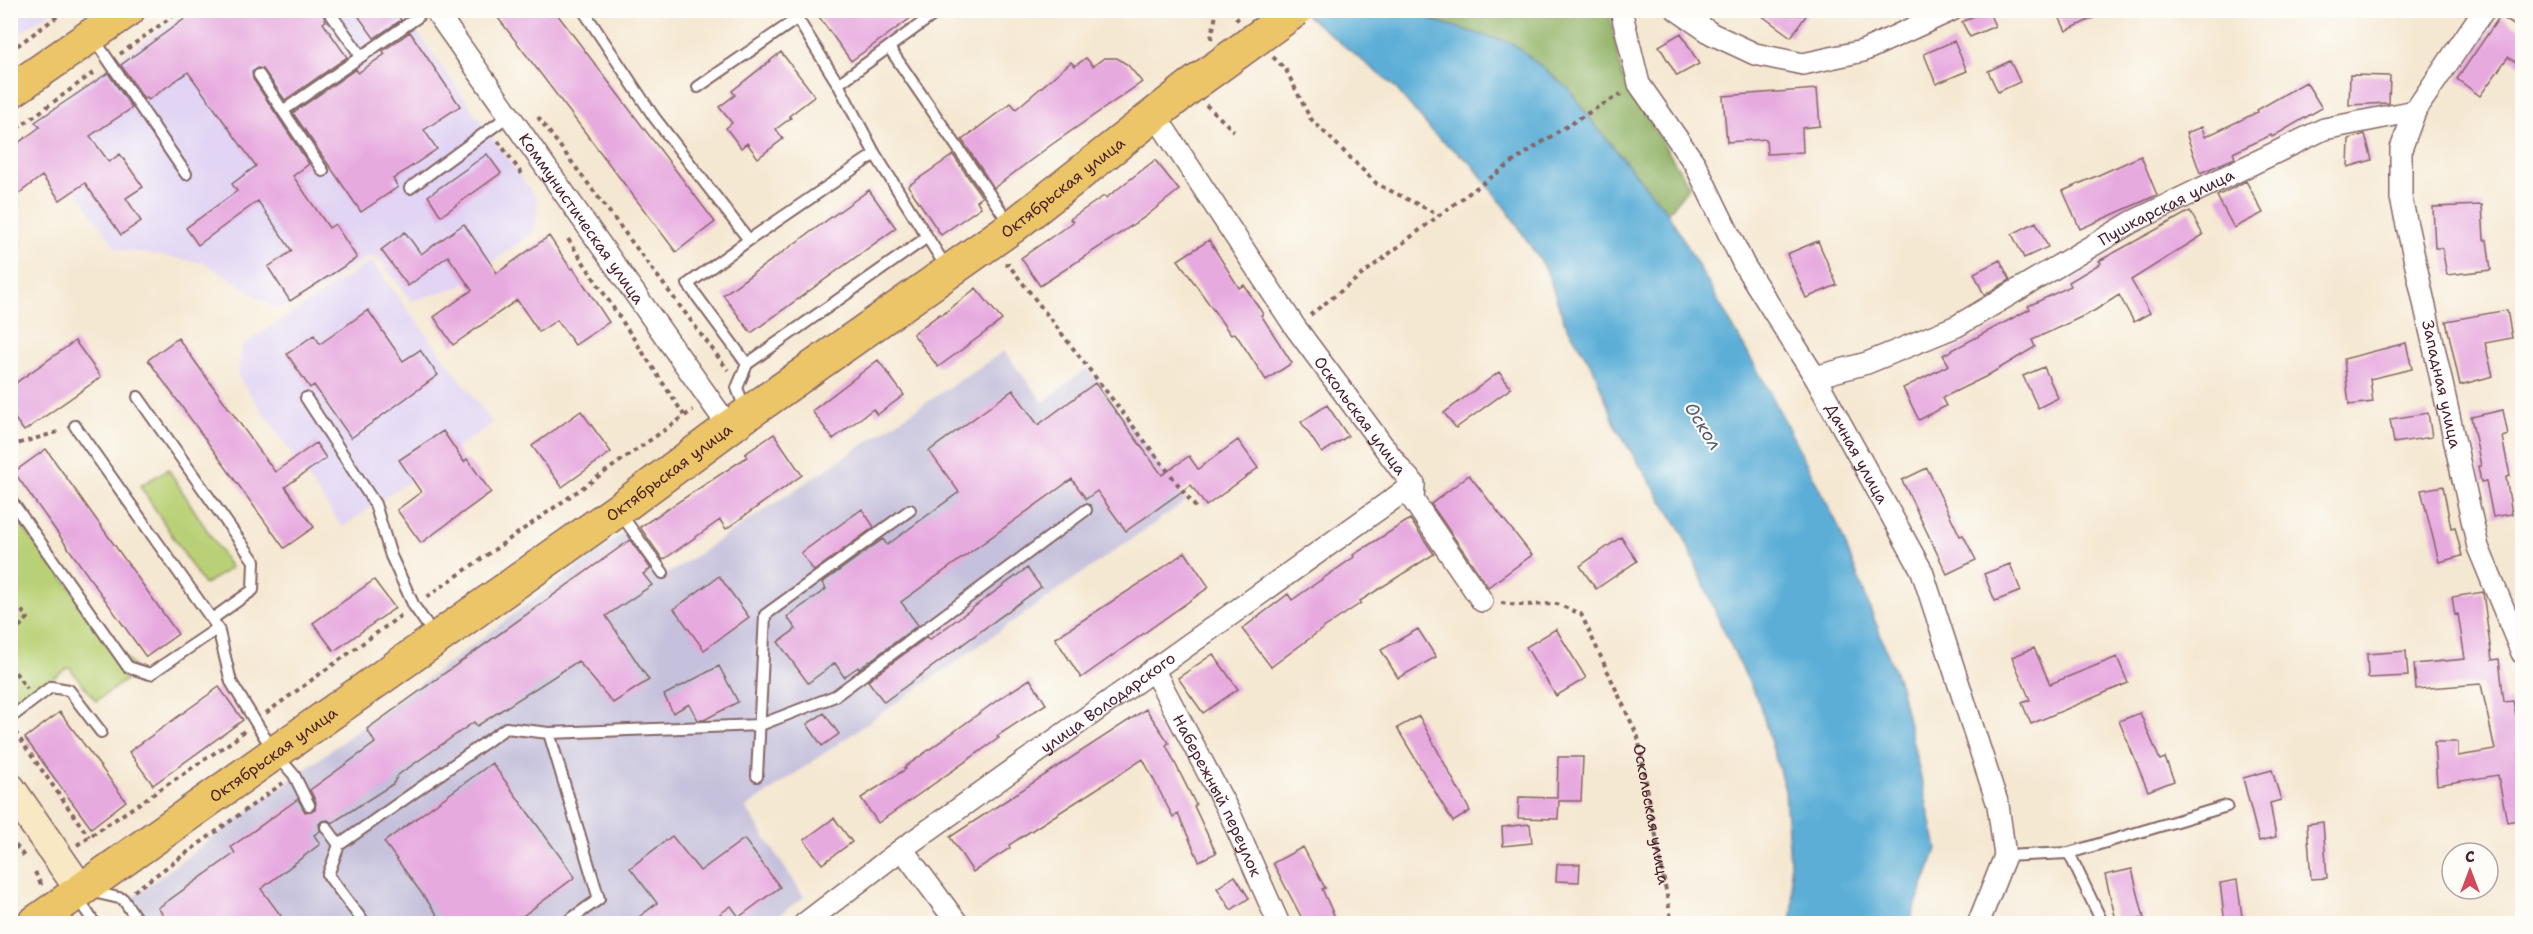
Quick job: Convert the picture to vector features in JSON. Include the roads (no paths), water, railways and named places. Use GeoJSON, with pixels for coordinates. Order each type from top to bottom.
{"type":"FeatureCollection","features":[{"type":"Feature","properties":{"kind":"main road"},"geometry":{"type":"LineString","coordinates":[[16,85],[92,37],[128,10]]}},
{"type":"Feature","properties":{"kind":"main road","name":"Октябрьская улица"},"geometry":{"type":"LineString","coordinates":[[33,924],[618,510],[738,420],[1012,226],[1191,86],[1296,10]]}},
{"type":"Feature","properties":{"kind":"main road"},"geometry":{"type":"LineString","coordinates":[[10,789],[46,865],[77,891]]}},
{"type":"Feature","properties":{"kind":"street","name":"Коммунистическая улица"},"geometry":{"type":"LineString","coordinates":[[435,10],[709,399],[738,420]]}},
{"type":"Feature","properties":{"kind":"street","name":"Дачная улица"},"geometry":{"type":"LineString","coordinates":[[1621,10],[1639,84],[1695,164],[1744,265],[1815,377],[1922,571],[1998,806],[2005,856],[1978,924]]}},
{"type":"Feature","properties":{"kind":"street"},"geometry":{"type":"LineString","coordinates":[[1677,10],[1712,34],[1755,54],[1803,64],[1863,51],[1952,10]]}},
{"type":"Feature","properties":{"kind":"street"},"geometry":{"type":"LineString","coordinates":[[2415,111],[2484,10]]}},
{"type":"Feature","properties":{"kind":"street","name":"Пушкарская улица"},"geometry":{"type":"LineString","coordinates":[[1815,377],[1867,363],[1957,326],[2132,222],[2324,129],[2415,111]]}},
{"type":"Feature","properties":{"kind":"street","name":"Западная улица"},"geometry":{"type":"LineString","coordinates":[[2415,111],[2401,149],[2401,198],[2478,547],[2523,653]]}},
{"type":"Feature","properties":{"kind":"street","name":"Оскольская улица"},"geometry":{"type":"LineString","coordinates":[[1155,115],[1295,327],[1401,470],[1414,484],[1413,500],[1482,601]]}},
{"type":"Feature","properties":{"kind":"street","name":"улица Володарского"},"geometry":{"type":"LineString","coordinates":[[804,924],[902,849],[1414,484]]}},
{"type":"Feature","properties":{"kind":"street","name":"Набережный переулок"},"geometry":{"type":"LineString","coordinates":[[1153,669],[1231,816],[1279,924]]}},
{"type":"Feature","properties":{"kind":"street"},"geometry":{"type":"LineString","coordinates":[[902,849],[958,924]]}},
{"type":"Feature","properties":{"kind":"lane"},"geometry":{"type":"LineString","coordinates":[[328,10],[361,56]]}},
{"type":"Feature","properties":{"kind":"lane"},"geometry":{"type":"LineString","coordinates":[[284,110],[418,17],[419,10]]}},
{"type":"Feature","properties":{"kind":"lane"},"geometry":{"type":"LineString","coordinates":[[583,10],[654,117],[749,240]]}},
{"type":"Feature","properties":{"kind":"lane"},"geometry":{"type":"LineString","coordinates":[[838,84],[890,49],[940,10]]}},
{"type":"Feature","properties":{"kind":"lane"},"geometry":{"type":"LineString","coordinates":[[698,87],[795,14],[838,84],[875,154],[949,271]]}},
{"type":"Feature","properties":{"kind":"lane"},"geometry":{"type":"LineString","coordinates":[[92,37],[186,174]]}},
{"type":"Feature","properties":{"kind":"lane"},"geometry":{"type":"LineString","coordinates":[[890,49],[1012,226]]}},
{"type":"Feature","properties":{"kind":"lane"},"geometry":{"type":"LineString","coordinates":[[259,75],[323,171]]}},
{"type":"Feature","properties":{"kind":"lane"},"geometry":{"type":"LineString","coordinates":[[410,188],[508,116]]}},
{"type":"Feature","properties":{"kind":"lane"},"geometry":{"type":"LineString","coordinates":[[747,364],[688,284],[875,154]]}},
{"type":"Feature","properties":{"kind":"lane"},"geometry":{"type":"LineString","coordinates":[[738,420],[737,388],[747,364],[926,238]]}},
{"type":"Feature","properties":{"kind":"lane"},"geometry":{"type":"LineString","coordinates":[[10,499],[128,667],[150,674],[215,623],[253,590],[254,561],[138,397]]}},
{"type":"Feature","properties":{"kind":"lane"},"geometry":{"type":"LineString","coordinates":[[306,398],[375,504],[391,556],[414,606],[436,638]]}},
{"type":"Feature","properties":{"kind":"lane"},"geometry":{"type":"LineString","coordinates":[[75,426],[215,623],[231,682],[274,752],[294,775],[309,805]]}},
{"type":"Feature","properties":{"kind":"lane"},"geometry":{"type":"LineString","coordinates":[[618,510],[663,573]]}},
{"type":"Feature","properties":{"kind":"lane"},"geometry":{"type":"LineString","coordinates":[[757,776],[765,615],[910,510]]}},
{"type":"Feature","properties":{"kind":"lane"},"geometry":{"type":"LineString","coordinates":[[365,924],[328,875],[339,846],[506,728],[549,733],[760,725],[835,696],[1086,510]]}},
{"type":"Feature","properties":{"kind":"lane"},"geometry":{"type":"LineString","coordinates":[[10,718],[51,687],[69,690],[100,732]]}},
{"type":"Feature","properties":{"kind":"lane"},"geometry":{"type":"LineString","coordinates":[[549,733],[599,899],[564,924]]}},
{"type":"Feature","properties":{"kind":"lane"},"geometry":{"type":"LineString","coordinates":[[2005,856],[2069,852],[2227,806]]}},
{"type":"Feature","properties":{"kind":"lane"},"geometry":{"type":"LineString","coordinates":[[326,827],[339,846]]}},
{"type":"Feature","properties":{"kind":"lane"},"geometry":{"type":"LineString","coordinates":[[2069,852],[2103,924]]}},
{"type":"Feature","properties":{"kind":"lane"},"geometry":{"type":"LineString","coordinates":[[77,891],[95,924]]}},
{"type":"Feature","properties":{"kind":"lane"},"geometry":{"type":"LineString","coordinates":[[77,891],[123,899],[141,924]]}},
{"type":"Feature","properties":{"kind":"water","name":"Оскол"},"geometry":{"type":"Polygon","coordinates":[[[1301,11],[1422,11],[1431,20],[1513,44],[1569,89],[1594,124],[1668,213],[1767,387],[1837,523],[1900,686],[1937,849],[1909,923],[1791,923],[1793,906],[1785,790],[1760,705],[1721,625],[1682,532],[1618,431],[1593,368],[1564,321],[1546,269],[1509,213],[1472,164],[1435,135],[1394,86],[1301,11]]]}}]}
